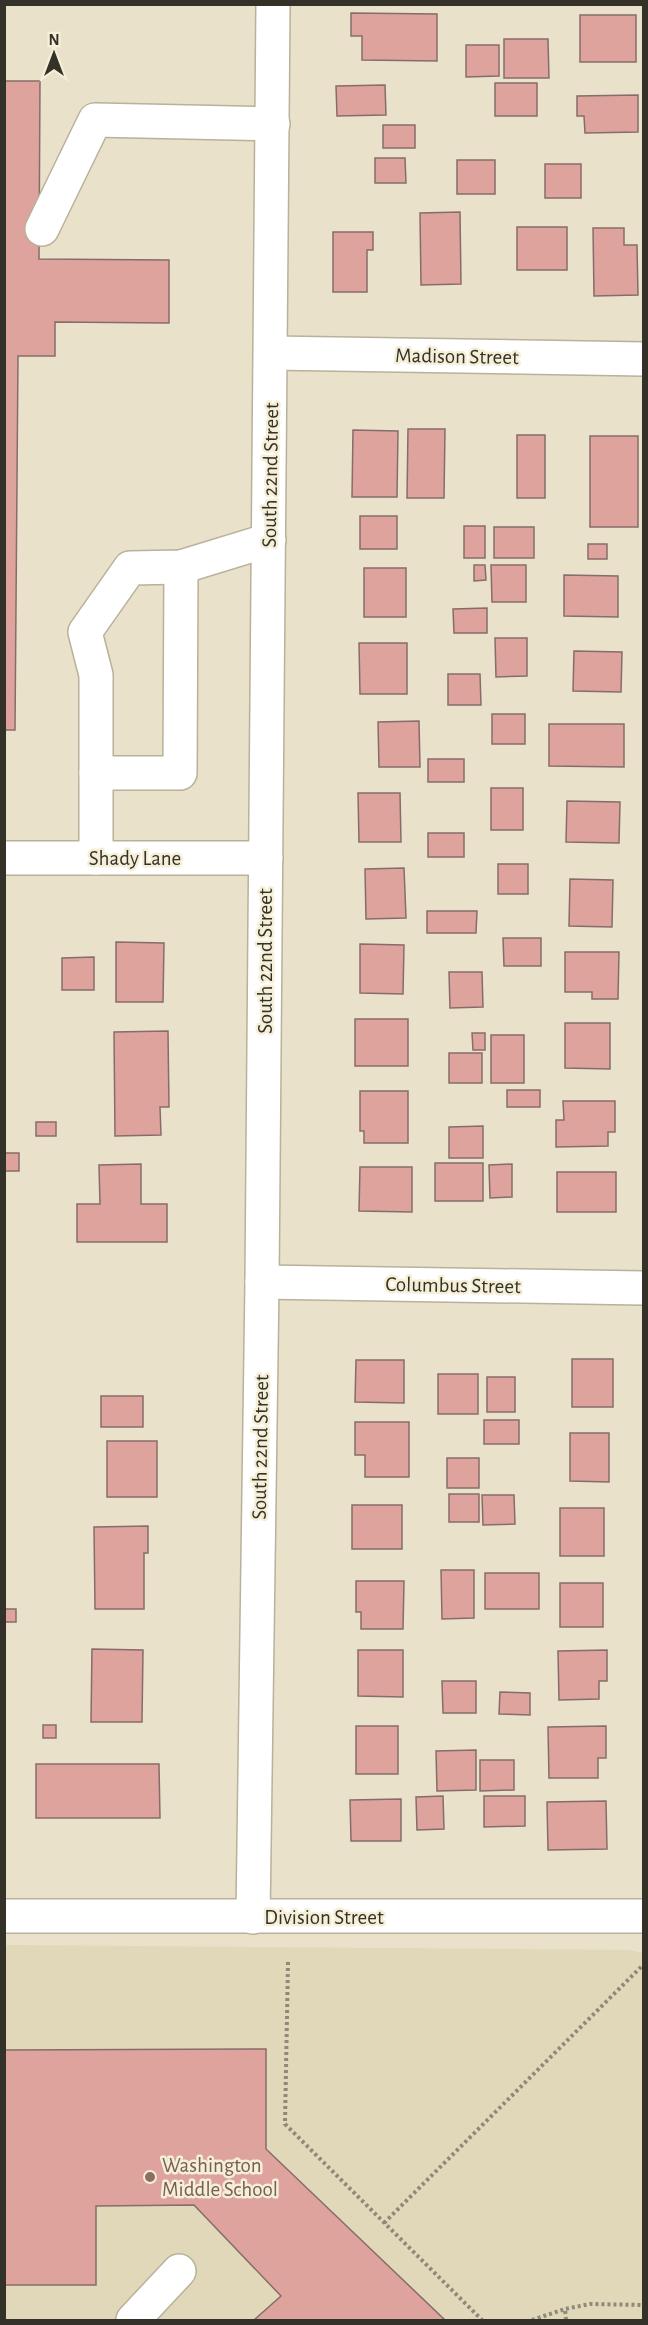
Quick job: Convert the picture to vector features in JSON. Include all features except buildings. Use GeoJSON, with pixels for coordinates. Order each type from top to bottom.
{"type":"FeatureCollection","features":[{"type":"Feature","properties":{"kind":"street","name":"South 22nd Street"},"geometry":{"type":"LineString","coordinates":[[253,1917],[262,1282],[273,4]]}},
{"type":"Feature","properties":{"kind":"street"},"geometry":{"type":"LineString","coordinates":[[42,229],[95,120],[273,124]]}},
{"type":"Feature","properties":{"kind":"street","name":"Madison Street"},"geometry":{"type":"LineString","coordinates":[[271,353],[644,359]]}},
{"type":"Feature","properties":{"kind":"street"},"geometry":{"type":"LineString","coordinates":[[96,858],[96,675],[85,632],[130,568],[181,567],[269,540]]}},
{"type":"Feature","properties":{"kind":"street"},"geometry":{"type":"LineString","coordinates":[[96,773],[180,773],[181,567]]}},
{"type":"Feature","properties":{"kind":"street","name":"Shady Lane"},"geometry":{"type":"LineString","coordinates":[[4,858],[266,858]]}},
{"type":"Feature","properties":{"kind":"street","name":"Columbus Street"},"geometry":{"type":"LineString","coordinates":[[262,1282],[644,1288]]}},
{"type":"Feature","properties":{"kind":"street","name":"Division Street"},"geometry":{"type":"LineString","coordinates":[[4,1916],[644,1916]]}},
{"type":"Feature","properties":{"kind":"street"},"geometry":{"type":"LineString","coordinates":[[133,2320],[179,2271]]}},
{"type":"Feature","properties":{"kind":"path"},"geometry":{"type":"LineString","coordinates":[[288,1962],[285,2124],[482,2320]]}},
{"type":"Feature","properties":{"kind":"path"},"geometry":{"type":"LineString","coordinates":[[384,2223],[644,1964]]}},
{"type":"Feature","properties":{"kind":"path"},"geometry":{"type":"LineString","coordinates":[[532,2320],[590,2304],[644,2305]]}},
{"type":"Feature","properties":{"kind":"path"},"geometry":{"type":"LineString","coordinates":[[566,2309],[566,2320]]}},
{"type":"Feature","properties":{"kind":"shaded area"},"geometry":{"type":"Polygon","coordinates":[[[5,1945],[629,1950],[643,1953],[643,2320],[5,2320],[5,1945]]]}},
{"type":"Feature","properties":{"kind":"place","name":"Washington Middle School"},"geometry":{"type":"Point","coordinates":[150,2177]}}]}
